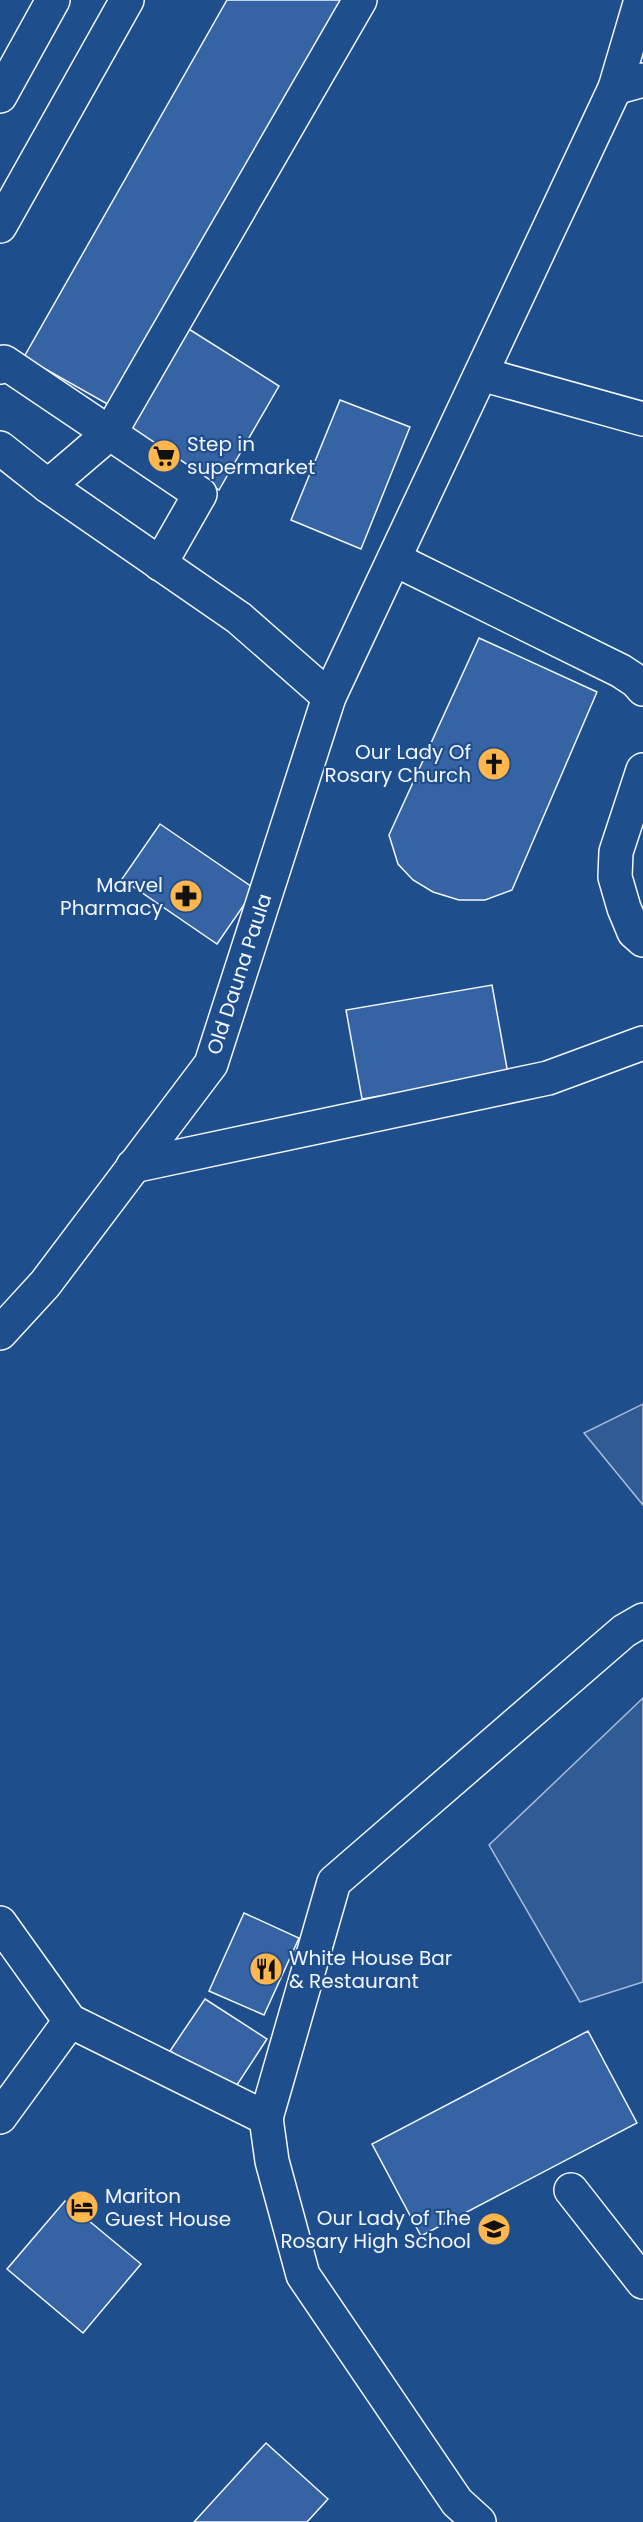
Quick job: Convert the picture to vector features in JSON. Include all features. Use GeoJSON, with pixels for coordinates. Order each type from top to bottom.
{"type":"FeatureCollection","features":[{"type":"Feature","properties":{"kind":"street"},"geometry":{"type":"LineString","coordinates":[[0,96],[53,0]]}},
{"type":"Feature","properties":{"kind":"street"},"geometry":{"type":"LineString","coordinates":[[0,226],[127,0]]}},
{"type":"Feature","properties":{"kind":"street"},"geometry":{"type":"LineString","coordinates":[[48,486],[110,433],[360,0]]}},
{"type":"Feature","properties":{"kind":"street"},"geometry":{"type":"LineString","coordinates":[[629,84],[641,0]]}},
{"type":"Feature","properties":{"kind":"street","name":"Old Dauna Paula"},"geometry":{"type":"LineString","coordinates":[[0,1333],[45,1284],[211,1064],[329,697],[481,374],[629,84]]}},
{"type":"Feature","properties":{"kind":"street"},"geometry":{"type":"LineString","coordinates":[[0,366],[4,362],[200,494],[160,564]]}},
{"type":"Feature","properties":{"kind":"street"},"geometry":{"type":"LineString","coordinates":[[481,374],[643,418]]}},
{"type":"Feature","properties":{"kind":"street"},"geometry":{"type":"LineString","coordinates":[[0,448],[48,486],[239,618],[329,697]]}},
{"type":"Feature","properties":{"kind":"street"},"geometry":{"type":"LineString","coordinates":[[394,559],[621,671],[643,689]]}},
{"type":"Feature","properties":{"kind":"street"},"geometry":{"type":"LineString","coordinates":[[643,770],[616,852],[615,877],[634,932],[643,940]]}},
{"type":"Feature","properties":{"kind":"street"},"geometry":{"type":"LineString","coordinates":[[133,1167],[549,1078],[643,1043]]}},
{"type":"Feature","properties":{"kind":"street"},"geometry":{"type":"LineString","coordinates":[[479,2522],[457,2502],[303,2275],[272,2161],[266,2118],[334,1882],[616,1639],[643,1620]]}},
{"type":"Feature","properties":{"kind":"street"},"geometry":{"type":"LineString","coordinates":[[0,1923],[70,2021],[266,2118]]}},
{"type":"Feature","properties":{"kind":"street"},"geometry":{"type":"LineString","coordinates":[[0,2117],[70,2021]]}},
{"type":"Feature","properties":{"kind":"street"},"geometry":{"type":"LineString","coordinates":[[571,2190],[643,2282]]}},
{"type":"Feature","properties":{"kind":"shaded area"},"geometry":{"type":"Polygon","coordinates":[[[643,1404],[643,1505],[584,1433],[643,1404]]]}},
{"type":"Feature","properties":{"kind":"shaded area"},"geometry":{"type":"Polygon","coordinates":[[[643,1698],[643,1982],[580,2002],[489,1845],[643,1698]]]}},
{"type":"Feature","properties":{"kind":"building"},"geometry":{"type":"Polygon","coordinates":[[[227,0],[350,0],[118,410],[24,357],[227,0]]]}},
{"type":"Feature","properties":{"kind":"building"},"geometry":{"type":"Polygon","coordinates":[[[184,326],[279,386],[219,490],[124,422],[184,326]]]}},
{"type":"Feature","properties":{"kind":"building"},"geometry":{"type":"Polygon","coordinates":[[[340,400],[410,427],[361,549],[291,520],[340,400]]]}},
{"type":"Feature","properties":{"kind":"building","name":"Our Lady Of Rosary Church"},"geometry":{"type":"Polygon","coordinates":[[[479,638],[597,692],[512,890],[485,900],[459,900],[433,892],[413,880],[398,864],[389,835],[479,638]]]}},
{"type":"Feature","properties":{"kind":"building"},"geometry":{"type":"Polygon","coordinates":[[[160,824],[255,889],[217,944],[122,879],[160,824]]]}},
{"type":"Feature","properties":{"kind":"building"},"geometry":{"type":"Polygon","coordinates":[[[492,985],[508,1074],[362,1099],[346,1010],[492,985]]]}},
{"type":"Feature","properties":{"kind":"building"},"geometry":{"type":"Polygon","coordinates":[[[244,1913],[299,1938],[264,2015],[209,1991],[244,1913]]]}},
{"type":"Feature","properties":{"kind":"building"},"geometry":{"type":"Polygon","coordinates":[[[205,1999],[267,2039],[233,2091],[170,2051],[205,1999]]]}},
{"type":"Feature","properties":{"kind":"building"},"geometry":{"type":"Polygon","coordinates":[[[588,2031],[637,2123],[421,2236],[372,2144],[588,2031]]]}},
{"type":"Feature","properties":{"kind":"building"},"geometry":{"type":"Polygon","coordinates":[[[65,2201],[141,2264],[83,2333],[7,2269],[65,2201]]]}},
{"type":"Feature","properties":{"kind":"building"},"geometry":{"type":"Polygon","coordinates":[[[266,2443],[328,2499],[307,2522],[194,2522],[266,2443]]]}},
{"type":"Feature","properties":{"kind":"place","name":"Step in supermarket"},"geometry":{"type":"Point","coordinates":[164,456]}},
{"type":"Feature","properties":{"kind":"place","name":"Our Lady Of Rosary Church"},"geometry":{"type":"Point","coordinates":[494,764]}},
{"type":"Feature","properties":{"kind":"place","name":"Marvel Pharmacy"},"geometry":{"type":"Point","coordinates":[186,896]}},
{"type":"Feature","properties":{"kind":"place","name":"White House Bar & Restaurant"},"geometry":{"type":"Point","coordinates":[266,1969]}},
{"type":"Feature","properties":{"kind":"place","name":"Mariton Guest House"},"geometry":{"type":"Point","coordinates":[82,2207]}},
{"type":"Feature","properties":{"kind":"place","name":"Our Lady of The Rosary High School"},"geometry":{"type":"Point","coordinates":[494,2229]}}]}
